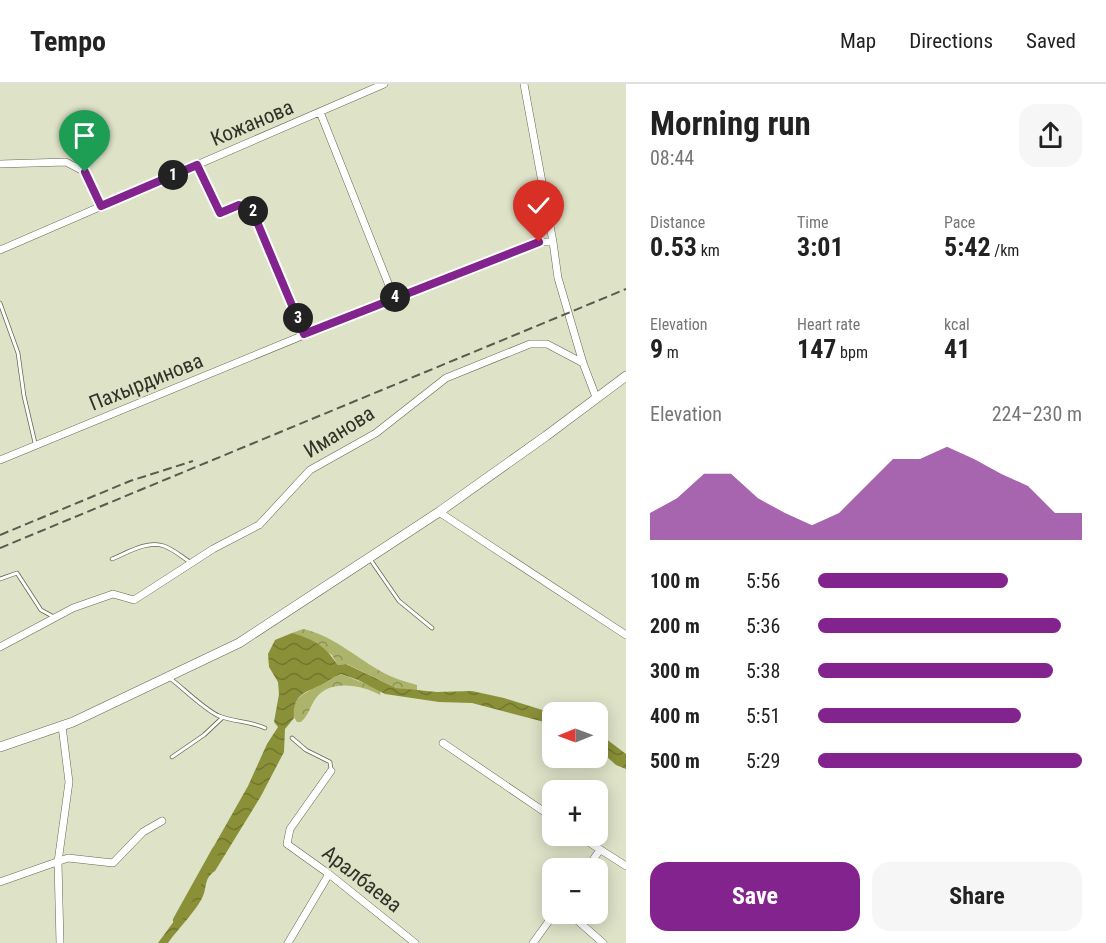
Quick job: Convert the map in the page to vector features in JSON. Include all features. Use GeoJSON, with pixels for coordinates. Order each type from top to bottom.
{"type":"FeatureCollection","features":[{"type":"Feature","properties":{"kind":"main road"},"geometry":{"type":"LineString","coordinates":[[0,747],[62,726],[239,643],[439,512],[626,376]]}},
{"type":"Feature","properties":{"kind":"street","name":"Кожанова"},"geometry":{"type":"LineString","coordinates":[[0,250],[384,84]]}},
{"type":"Feature","properties":{"kind":"street"},"geometry":{"type":"LineString","coordinates":[[524,84],[558,278],[583,363],[596,397]]}},
{"type":"Feature","properties":{"kind":"street"},"geometry":{"type":"LineString","coordinates":[[321,112],[394,298]]}},
{"type":"Feature","properties":{"kind":"street"},"geometry":{"type":"LineString","coordinates":[[0,164],[66,162],[85,172],[101,206]]}},
{"type":"Feature","properties":{"kind":"street"},"geometry":{"type":"LineString","coordinates":[[197,165],[220,213],[239,205],[252,210],[304,334]]}},
{"type":"Feature","properties":{"kind":"street","name":"Пахырдинова"},"geometry":{"type":"LineString","coordinates":[[0,460],[394,298],[539,242],[553,242]]}},
{"type":"Feature","properties":{"kind":"street","name":"Иманова"},"geometry":{"type":"LineString","coordinates":[[0,646],[73,608],[113,594],[134,600],[191,563],[259,525],[310,470],[376,434],[446,378],[530,344],[547,344],[583,363]]}},
{"type":"Feature","properties":{"kind":"street"},"geometry":{"type":"LineString","coordinates":[[439,512],[626,635]]}},
{"type":"Feature","properties":{"kind":"street"},"geometry":{"type":"LineString","coordinates":[[60,943],[58,862],[69,782],[62,726]]}},
{"type":"Feature","properties":{"kind":"street"},"geometry":{"type":"LineString","coordinates":[[443,743],[542,810]]}},
{"type":"Feature","properties":{"kind":"street","name":"Аралбаева"},"geometry":{"type":"LineString","coordinates":[[331,771],[290,829],[287,844],[329,874],[415,943]]}},
{"type":"Feature","properties":{"kind":"street"},"geometry":{"type":"LineString","coordinates":[[0,882],[68,858],[113,863],[143,832],[162,822]]}},
{"type":"Feature","properties":{"kind":"street"},"geometry":{"type":"LineString","coordinates":[[594,846],[626,866]]}},
{"type":"Feature","properties":{"kind":"street"},"geometry":{"type":"LineString","coordinates":[[594,858],[600,850]]}},
{"type":"Feature","properties":{"kind":"street"},"geometry":{"type":"LineString","coordinates":[[288,943],[329,874]]}},
{"type":"Feature","properties":{"kind":"street"},"geometry":{"type":"LineString","coordinates":[[533,943],[547,924]]}},
{"type":"Feature","properties":{"kind":"street"},"geometry":{"type":"LineString","coordinates":[[581,924],[603,943]]}},
{"type":"Feature","properties":{"kind":"lane"},"geometry":{"type":"LineString","coordinates":[[0,303],[18,353],[24,396],[36,445]]}},
{"type":"Feature","properties":{"kind":"lane"},"geometry":{"type":"LineString","coordinates":[[112,559],[145,546],[154,545],[165,546],[191,563]]}},
{"type":"Feature","properties":{"kind":"lane"},"geometry":{"type":"LineString","coordinates":[[369,558],[399,601],[432,628]]}},
{"type":"Feature","properties":{"kind":"lane"},"geometry":{"type":"LineString","coordinates":[[0,579],[17,573],[41,610],[55,617]]}},
{"type":"Feature","properties":{"kind":"lane"},"geometry":{"type":"LineString","coordinates":[[168,677],[210,712],[222,718],[255,723],[265,728]]}},
{"type":"Feature","properties":{"kind":"lane"},"geometry":{"type":"LineString","coordinates":[[172,757],[204,735],[222,718]]}},
{"type":"Feature","properties":{"kind":"lane"},"geometry":{"type":"LineString","coordinates":[[292,738],[306,750],[330,762],[331,771]]}},
{"type":"Feature","properties":{"kind":"green space"},"geometry":{"type":"Polygon","coordinates":[[[303,629],[326,637],[390,676],[417,685],[417,691],[396,688],[347,664],[338,665],[332,655],[292,633],[303,629]]]}},
{"type":"Feature","properties":{"kind":"green space"},"geometry":{"type":"Polygon","coordinates":[[[341,674],[381,690],[380,695],[356,687],[329,688],[316,698],[304,719],[297,722],[293,715],[293,708],[299,698],[341,674]]]}},
{"type":"Feature","properties":{"kind":"water"},"geometry":{"type":"Polygon","coordinates":[[[292,633],[318,644],[338,665],[346,664],[396,688],[437,692],[472,691],[504,698],[542,710],[542,721],[472,703],[439,702],[385,694],[341,674],[305,692],[295,704],[294,718],[285,729],[284,752],[261,796],[215,871],[209,877],[200,902],[168,943],[158,943],[199,887],[210,863],[214,846],[278,727],[274,722],[279,694],[278,682],[269,667],[268,654],[275,640],[292,633]]]}},
{"type":"Feature","properties":{"kind":"water"},"geometry":{"type":"Polygon","coordinates":[[[608,740],[626,754],[626,769],[616,765],[608,758],[608,740]]]}},
{"type":"Feature","properties":{"kind":"waterway"},"geometry":{"type":"LineString","coordinates":[[177,920],[216,850]]}},
{"type":"Feature","properties":{"kind":"railway"},"geometry":{"type":"LineString","coordinates":[[0,548],[626,289]]}},
{"type":"Feature","properties":{"kind":"railway"},"geometry":{"type":"LineString","coordinates":[[0,535],[130,481],[193,461]]}},
{"type":"Feature","properties":{"kind":"route"},"geometry":{"type":"LineString","coordinates":[[85,172],[101,206],[197,165],[220,213],[239,205],[252,210],[304,334],[539,242]]}}]}
